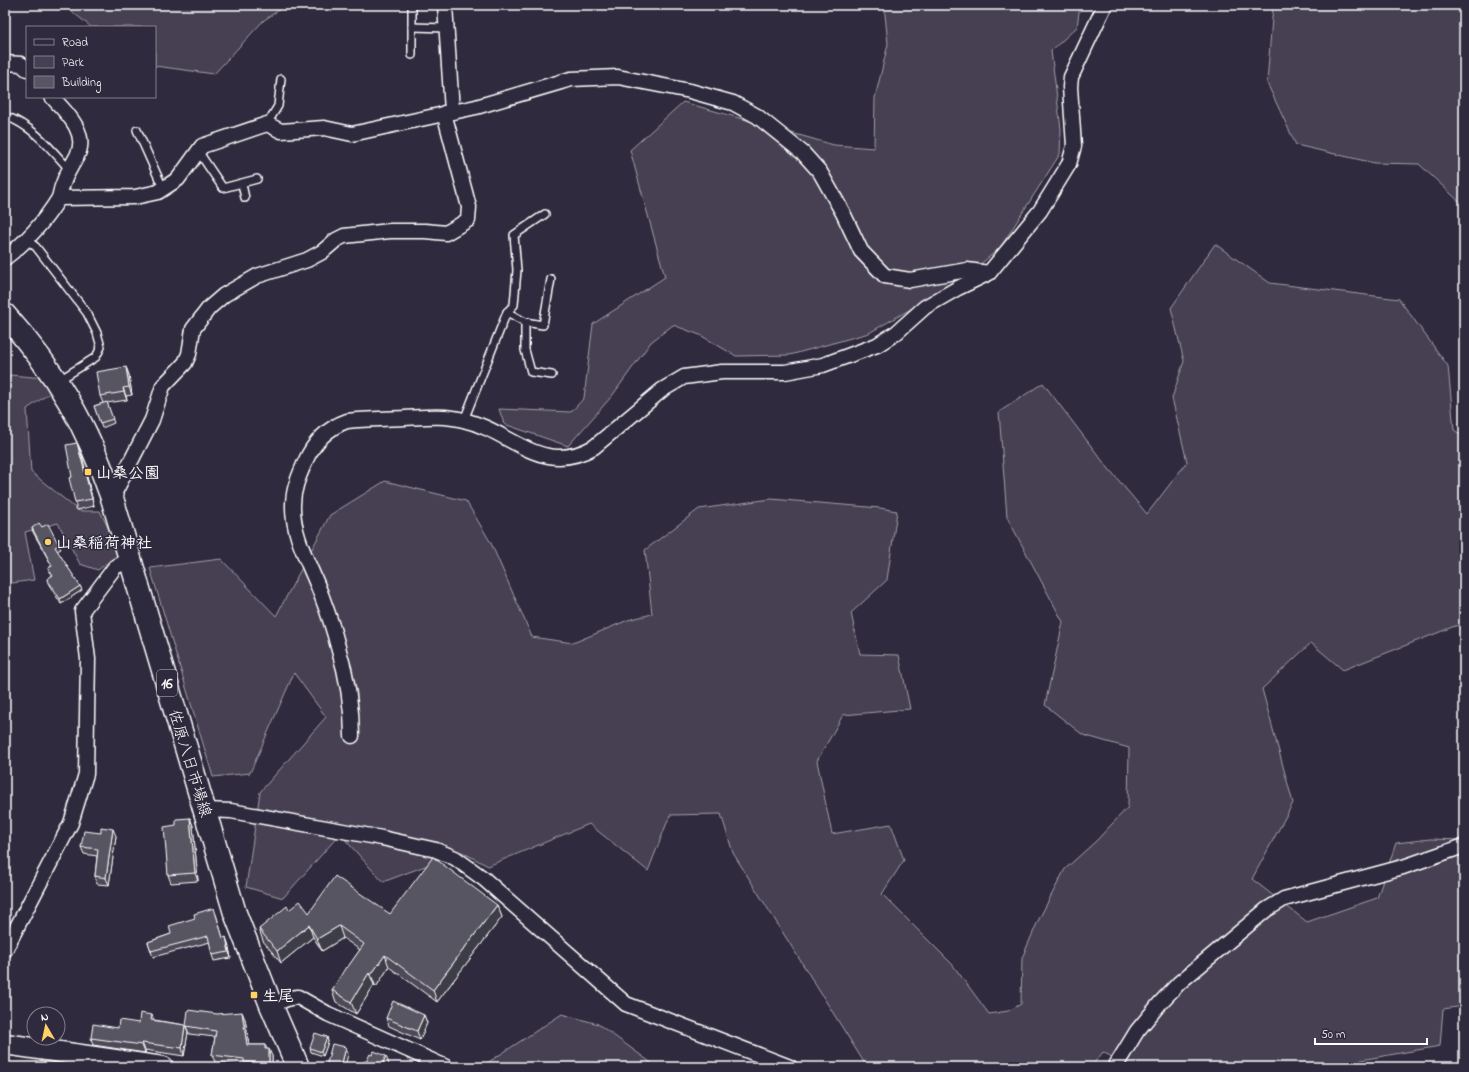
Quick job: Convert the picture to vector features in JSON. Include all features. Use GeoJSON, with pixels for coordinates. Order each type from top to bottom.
{"type":"FeatureCollection","features":[{"type":"Feature","properties":{"kind":"main road","name":"佐原八日市場線"},"geometry":{"type":"LineString","coordinates":[[9,325],[58,381],[80,420],[98,458],[112,498],[206,810],[235,913],[270,1005],[298,1067]]}},
{"type":"Feature","properties":{"kind":"main road"},"geometry":{"type":"LineString","coordinates":[[5,1044],[163,1067]]}},
{"type":"Feature","properties":{"kind":"street"},"geometry":{"type":"LineString","coordinates":[[112,498],[152,420],[163,386],[185,363],[189,354],[193,329],[209,308],[224,295],[257,276],[307,260],[322,252],[336,240],[344,236],[390,231],[425,231],[446,233],[468,220],[469,207],[448,112],[444,5]]}},
{"type":"Feature","properties":{"kind":"street"},"geometry":{"type":"LineString","coordinates":[[352,736],[352,707],[339,648],[322,597],[302,548],[296,528],[293,507],[294,491],[299,475],[307,457],[324,432],[347,421],[445,417],[464,420],[551,458],[568,458],[581,454],[594,447],[668,386],[684,377],[722,372],[784,372],[823,365],[877,345],[896,334],[925,307],[958,288],[989,273],[1040,211],[1070,164],[1074,146],[1070,87],[1071,77],[1104,5]]}},
{"type":"Feature","properties":{"kind":"street"},"geometry":{"type":"LineString","coordinates":[[5,63],[21,64],[26,68]]}},
{"type":"Feature","properties":{"kind":"street"},"geometry":{"type":"LineString","coordinates":[[59,198],[135,197],[158,192],[178,179],[202,146],[267,124],[281,131],[324,128],[352,134],[476,106],[571,79],[618,77],[690,91],[733,103],[758,116],[803,153],[820,172],[843,213],[861,252],[885,276],[910,280],[967,270],[989,273]]}},
{"type":"Feature","properties":{"kind":"street"},"geometry":{"type":"LineString","coordinates":[[5,258],[27,240],[45,219],[59,198],[61,185],[78,154],[81,139],[75,125],[53,98]]}},
{"type":"Feature","properties":{"kind":"street"},"geometry":{"type":"LineString","coordinates":[[5,950],[71,823],[86,774],[88,658],[82,611],[115,566],[130,560]]}},
{"type":"Feature","properties":{"kind":"street"},"geometry":{"type":"LineString","coordinates":[[206,810],[231,811],[382,838],[436,850],[455,858],[484,878],[626,1004],[771,1063],[790,1067]]}},
{"type":"Feature","properties":{"kind":"street"},"geometry":{"type":"LineString","coordinates":[[1114,1067],[1137,1030],[1179,983],[1266,910],[1284,899],[1403,867],[1464,846]]}},
{"type":"Feature","properties":{"kind":"street"},"geometry":{"type":"LineString","coordinates":[[270,1005],[290,998],[298,998],[328,1014],[446,1067]]}},
{"type":"Feature","properties":{"kind":"lane"},"geometry":{"type":"LineString","coordinates":[[412,5],[412,55]]}},
{"type":"Feature","properties":{"kind":"lane"},"geometry":{"type":"LineString","coordinates":[[412,27],[446,28]]}},
{"type":"Feature","properties":{"kind":"lane"},"geometry":{"type":"LineString","coordinates":[[267,124],[278,106],[280,79]]}},
{"type":"Feature","properties":{"kind":"lane"},"geometry":{"type":"LineString","coordinates":[[5,116],[12,118],[40,137],[69,169]]}},
{"type":"Feature","properties":{"kind":"lane"},"geometry":{"type":"LineString","coordinates":[[138,130],[164,188]]}},
{"type":"Feature","properties":{"kind":"lane"},"geometry":{"type":"LineString","coordinates":[[198,151],[223,188],[257,179]]}},
{"type":"Feature","properties":{"kind":"lane"},"geometry":{"type":"LineString","coordinates":[[242,184],[245,198]]}},
{"type":"Feature","properties":{"kind":"lane"},"geometry":{"type":"LineString","coordinates":[[464,420],[507,312],[514,305],[518,270],[514,235],[545,214]]}},
{"type":"Feature","properties":{"kind":"lane"},"geometry":{"type":"LineString","coordinates":[[27,240],[36,247],[87,313],[97,333],[101,347],[96,357],[58,381]]}},
{"type":"Feature","properties":{"kind":"lane"},"geometry":{"type":"LineString","coordinates":[[507,312],[525,322],[543,324],[551,279]]}},
{"type":"Feature","properties":{"kind":"lane"},"geometry":{"type":"LineString","coordinates":[[525,322],[525,350],[531,372],[552,375]]}},
{"type":"Feature","properties":{"kind":"green space"},"geometry":{"type":"Polygon","coordinates":[[[64,5],[286,5],[263,21],[214,74],[156,66],[156,26],[90,26],[64,5]]]}},
{"type":"Feature","properties":{"kind":"green space"},"geometry":{"type":"Polygon","coordinates":[[[884,5],[1080,5],[1077,27],[1051,51],[1061,129],[1060,154],[1000,248],[961,280],[869,333],[790,355],[736,356],[700,335],[673,325],[651,342],[612,396],[568,446],[504,424],[499,409],[571,412],[584,398],[593,324],[665,277],[630,150],[683,102],[834,145],[874,148],[875,98],[888,44],[884,5]]]}},
{"type":"Feature","properties":{"kind":"green space"},"geometry":{"type":"Polygon","coordinates":[[[1273,5],[1464,5],[1464,206],[1419,164],[1374,163],[1296,145],[1267,83],[1273,5]]]}},
{"type":"Feature","properties":{"kind":"green space"},"geometry":{"type":"Polygon","coordinates":[[[1215,244],[1270,283],[1399,299],[1448,366],[1454,430],[1464,437],[1464,625],[1455,626],[1343,670],[1311,643],[1262,689],[1293,803],[1252,879],[1307,922],[1377,898],[1396,843],[1430,839],[1464,840],[1464,1006],[1443,1009],[1440,1046],[1361,1060],[1355,1067],[1130,1067],[1103,1052],[1091,1067],[867,1067],[733,853],[721,814],[670,815],[648,871],[589,824],[488,866],[462,852],[383,882],[340,834],[283,898],[246,887],[260,792],[326,717],[294,673],[250,773],[213,777],[150,568],[221,559],[276,616],[330,515],[385,481],[466,501],[491,543],[532,637],[573,643],[628,620],[652,614],[645,550],[699,509],[771,499],[880,508],[897,511],[887,580],[851,613],[860,654],[899,655],[910,709],[843,715],[817,761],[832,834],[891,824],[904,860],[882,894],[952,964],[989,1014],[1008,1011],[1021,1004],[1022,958],[1038,921],[1065,869],[1096,841],[1128,807],[1129,748],[1083,735],[1045,705],[1063,622],[1007,517],[999,412],[1043,383],[1104,463],[1147,514],[1187,462],[1172,398],[1184,361],[1171,308],[1215,244]]]}},
{"type":"Feature","properties":{"kind":"green space"},"geometry":{"type":"Polygon","coordinates":[[[10,375],[44,378],[50,393],[27,409],[31,472],[79,511],[100,511],[120,553],[98,570],[80,564],[58,523],[25,532],[34,580],[5,584],[5,386],[10,375]]]}},
{"type":"Feature","properties":{"kind":"green space"},"geometry":{"type":"Polygon","coordinates":[[[562,1014],[598,1024],[657,1067],[481,1067],[562,1014]]]}},
{"type":"Feature","properties":{"kind":"building"},"geometry":{"type":"Polygon","coordinates":[[[126,367],[129,387],[123,388],[124,392],[100,396],[96,372],[126,367]]]}},
{"type":"Feature","properties":{"kind":"building"},"geometry":{"type":"Polygon","coordinates":[[[107,402],[113,419],[100,423],[94,406],[107,402]]]}},
{"type":"Feature","properties":{"kind":"building"},"geometry":{"type":"Polygon","coordinates":[[[77,443],[92,499],[75,502],[69,478],[72,477],[66,445],[77,443]]]}},
{"type":"Feature","properties":{"kind":"building"},"geometry":{"type":"Polygon","coordinates":[[[39,523],[42,527],[48,524],[59,545],[55,547],[80,586],[60,599],[47,579],[53,575],[48,568],[52,566],[32,528],[39,523]]]}},
{"type":"Feature","properties":{"kind":"building"},"geometry":{"type":"Polygon","coordinates":[[[190,818],[195,873],[168,875],[164,827],[176,825],[176,819],[190,818]]]}},
{"type":"Feature","properties":{"kind":"building"},"geometry":{"type":"Polygon","coordinates":[[[101,827],[113,829],[106,878],[95,876],[98,849],[81,847],[84,831],[101,833],[101,827]]]}},
{"type":"Feature","properties":{"kind":"building"},"geometry":{"type":"Polygon","coordinates":[[[433,857],[497,905],[433,990],[385,955],[371,975],[369,973],[351,1002],[332,990],[346,967],[347,968],[364,944],[339,926],[317,939],[309,925],[277,951],[259,929],[287,906],[289,910],[300,901],[309,913],[335,876],[390,914],[433,857]]]}},
{"type":"Feature","properties":{"kind":"building"},"geometry":{"type":"Polygon","coordinates":[[[214,908],[223,938],[226,937],[229,952],[212,955],[208,936],[151,951],[148,942],[171,934],[169,926],[195,918],[194,914],[214,908]]]}},
{"type":"Feature","properties":{"kind":"building"},"geometry":{"type":"Polygon","coordinates":[[[393,1001],[424,1015],[417,1031],[386,1018],[393,1001]]]}},
{"type":"Feature","properties":{"kind":"building"},"geometry":{"type":"Polygon","coordinates":[[[188,1010],[217,1014],[242,1012],[247,1045],[265,1045],[265,1049],[269,1049],[269,1063],[244,1062],[244,1059],[212,1055],[216,1031],[186,1026],[188,1010]]]}},
{"type":"Feature","properties":{"kind":"building"},"geometry":{"type":"Polygon","coordinates":[[[140,1013],[152,1015],[151,1020],[185,1025],[182,1048],[142,1043],[142,1045],[91,1038],[93,1024],[118,1028],[119,1020],[139,1023],[140,1013]]]}},
{"type":"Feature","properties":{"kind":"building"},"geometry":{"type":"Polygon","coordinates":[[[315,1033],[327,1037],[321,1052],[310,1048],[315,1033]]]}},
{"type":"Feature","properties":{"kind":"building"},"geometry":{"type":"Polygon","coordinates":[[[332,1044],[346,1047],[341,1067],[326,1067],[332,1044]]]}},
{"type":"Feature","properties":{"kind":"building"},"geometry":{"type":"Polygon","coordinates":[[[374,1051],[386,1056],[381,1067],[362,1067],[364,1061],[366,1062],[370,1054],[372,1055],[374,1051]]]}},
{"type":"Feature","properties":{"kind":"place","name":"山桑公園"},"geometry":{"type":"Point","coordinates":[88,472]}},
{"type":"Feature","properties":{"kind":"place","name":"山桑稲荷神社"},"geometry":{"type":"Point","coordinates":[48,542]}},
{"type":"Feature","properties":{"kind":"place","name":"生尾"},"geometry":{"type":"Point","coordinates":[254,995]}}]}
